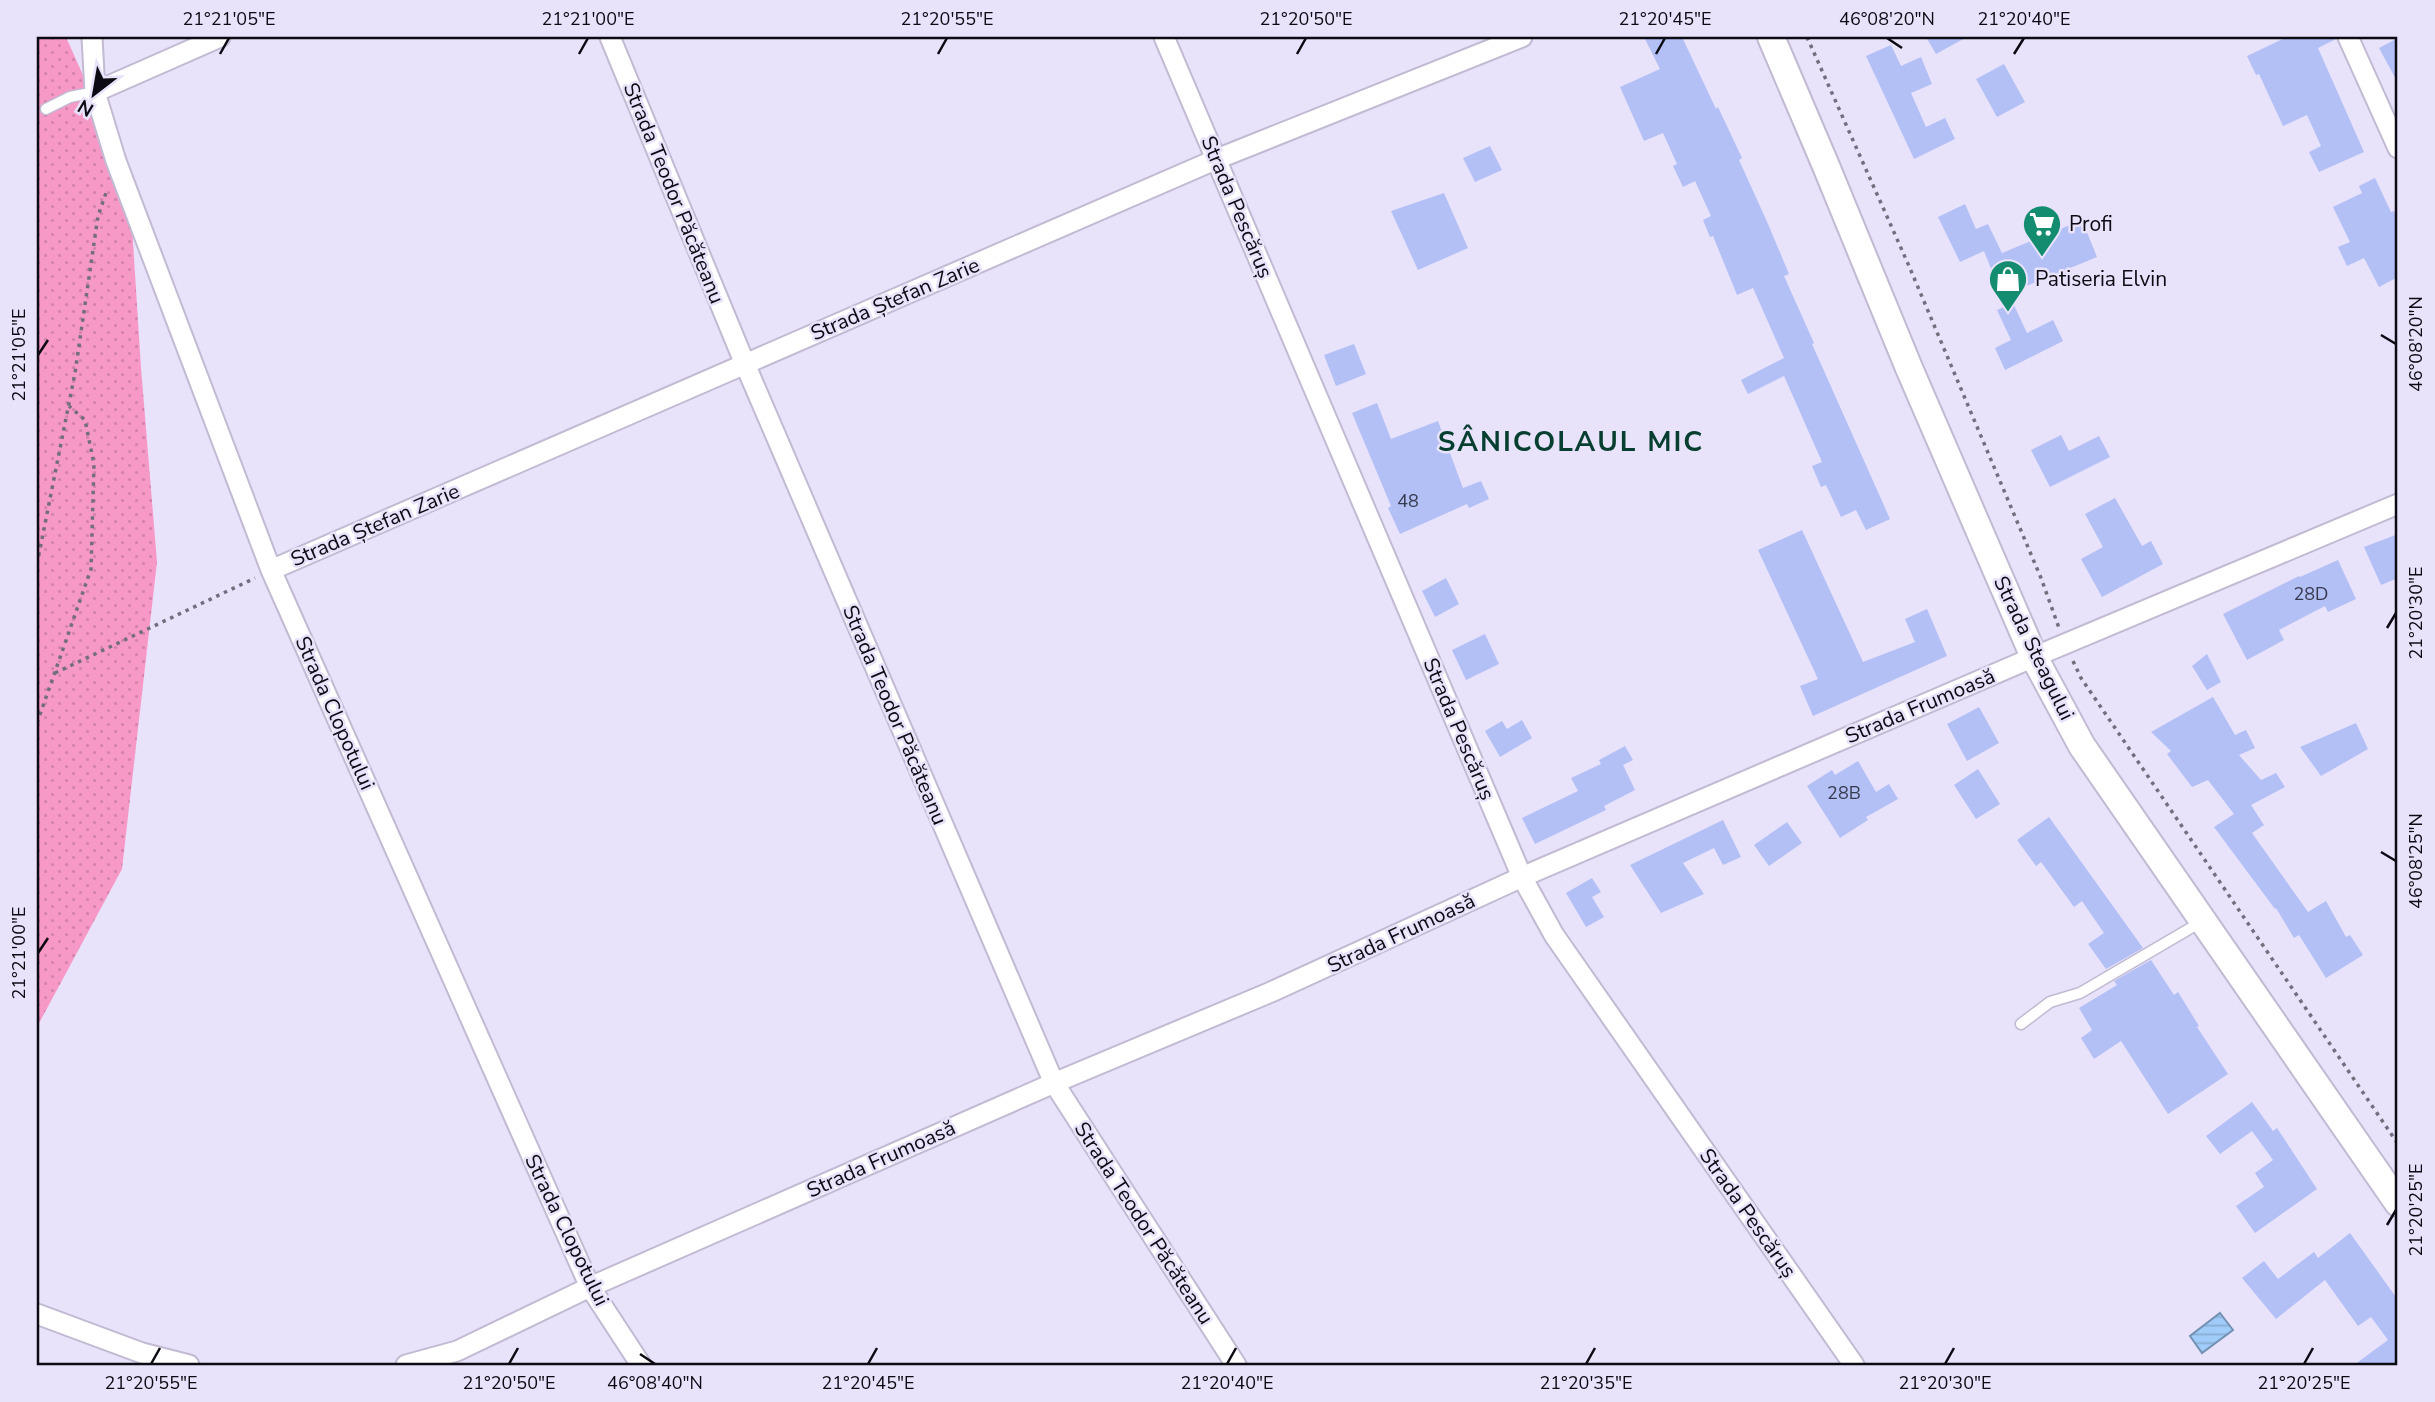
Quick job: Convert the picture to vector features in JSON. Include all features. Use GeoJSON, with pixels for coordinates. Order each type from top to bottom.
{"type":"FeatureCollection","features":[{"type":"Feature","properties":{"kind":"main road","name":"Strada Steagului"},"geometry":{"type":"LineString","coordinates":[[1770,37],[2034,657],[2082,746],[2398,1203]]}},
{"type":"Feature","properties":{"kind":"street","name":"Strada Clopotului"},"geometry":{"type":"LineString","coordinates":[[92,37],[95,92],[116,161],[271,570],[590,1287],[641,1365]]}},
{"type":"Feature","properties":{"kind":"street"},"geometry":{"type":"LineString","coordinates":[[95,92],[220,37]]}},
{"type":"Feature","properties":{"kind":"street","name":"Strada Teodor Păcăteanu"},"geometry":{"type":"LineString","coordinates":[[610,37],[744,364],[1054,1083],[1236,1365]]}},
{"type":"Feature","properties":{"kind":"street","name":"Strada Pescăruș"},"geometry":{"type":"LineString","coordinates":[[1164,37],[1522,877],[1555,934],[1854,1365]]}},
{"type":"Feature","properties":{"kind":"street","name":"Strada Ștefan Zarie"},"geometry":{"type":"LineString","coordinates":[[271,570],[1217,159],[1522,37]]}},
{"type":"Feature","properties":{"kind":"street"},"geometry":{"type":"LineString","coordinates":[[2348,37],[2398,148]]}},
{"type":"Feature","properties":{"kind":"street","name":"Strada Frumoasă"},"geometry":{"type":"LineString","coordinates":[[405,1365],[452,1358],[590,1287],[1054,1083],[1271,992],[1522,877],[2398,504]]}},
{"type":"Feature","properties":{"kind":"street"},"geometry":{"type":"LineString","coordinates":[[37,1314],[142,1353],[189,1365]]}},
{"type":"Feature","properties":{"kind":"lane"},"geometry":{"type":"LineString","coordinates":[[46,109],[71,97],[95,92]]}},
{"type":"Feature","properties":{"kind":"lane"},"geometry":{"type":"LineString","coordinates":[[2021,1024],[2050,1002],[2080,993],[2202,922]]}},
{"type":"Feature","properties":{"kind":"path"},"geometry":{"type":"LineString","coordinates":[[1807,37],[1909,266],[2081,678],[2398,1144]]}},
{"type":"Feature","properties":{"kind":"path"},"geometry":{"type":"LineString","coordinates":[[37,564],[69,405],[98,216],[116,161]]}},
{"type":"Feature","properties":{"kind":"path"},"geometry":{"type":"LineString","coordinates":[[37,723],[91,569],[94,464],[85,420],[69,405]]}},
{"type":"Feature","properties":{"kind":"path"},"geometry":{"type":"LineString","coordinates":[[55,673],[271,570]]}},
{"type":"Feature","properties":{"kind":"shaded area"},"geometry":{"type":"Polygon","coordinates":[[[37,37],[66,37],[129,179],[157,562],[122,869],[37,1027],[37,37]]]}},
{"type":"Feature","properties":{"kind":"water"},"geometry":{"type":"Polygon","coordinates":[[[2220,1313],[2233,1330],[2202,1353],[2190,1336],[2220,1313]]]}},
{"type":"Feature","properties":{"kind":"building"},"geometry":{"type":"Polygon","coordinates":[[[1644,37],[1682,37],[1716,109],[1718,107],[1742,158],[1739,160],[1789,274],[1784,276],[1814,343],[1812,344],[1890,519],[1866,530],[1856,510],[1841,517],[1826,485],[1821,487],[1812,466],[1822,462],[1784,376],[1748,394],[1741,380],[1784,358],[1753,288],[1737,295],[1713,236],[1710,237],[1703,220],[1711,216],[1695,181],[1683,187],[1673,166],[1677,164],[1663,133],[1644,141],[1620,87],[1660,69],[1644,37]]]}},
{"type":"Feature","properties":{"kind":"building"},"geometry":{"type":"Polygon","coordinates":[[[1926,37],[1967,37],[1936,54],[1926,37]]]}},
{"type":"Feature","properties":{"kind":"building"},"geometry":{"type":"Polygon","coordinates":[[[2287,37],[2336,37],[2318,48],[2364,152],[2319,172],[2309,152],[2321,146],[2307,115],[2283,126],[2259,74],[2256,75],[2247,56],[2287,37]]]}},
{"type":"Feature","properties":{"kind":"building"},"geometry":{"type":"Polygon","coordinates":[[[2398,38],[2398,83],[2379,48],[2398,38]]]}},
{"type":"Feature","properties":{"kind":"building"},"geometry":{"type":"Polygon","coordinates":[[[1891,45],[1901,66],[1921,57],[1932,84],[1911,93],[1926,127],[1945,118],[1955,139],[1914,159],[1866,56],[1891,45]]]}},
{"type":"Feature","properties":{"kind":"building"},"geometry":{"type":"Polygon","coordinates":[[[2004,64],[2025,102],[1997,117],[1976,79],[2004,64]]]}},
{"type":"Feature","properties":{"kind":"building"},"geometry":{"type":"Polygon","coordinates":[[[1490,146],[1502,170],[1475,182],[1463,158],[1490,146]]]}},
{"type":"Feature","properties":{"kind":"building"},"geometry":{"type":"Polygon","coordinates":[[[2375,178],[2391,212],[2394,211],[2398,219],[2398,277],[2379,287],[2364,258],[2347,266],[2338,247],[2350,242],[2333,207],[2362,193],[2359,186],[2375,178]]]}},
{"type":"Feature","properties":{"kind":"building"},"geometry":{"type":"Polygon","coordinates":[[[1444,193],[1468,248],[1418,270],[1391,211],[1444,193]]]}},
{"type":"Feature","properties":{"kind":"building","name":"Profi"},"geometry":{"type":"Polygon","coordinates":[[[1965,204],[1976,229],[1988,224],[2002,253],[2082,220],[2097,257],[2002,296],[1984,251],[1960,262],[1938,217],[1965,204]]]}},
{"type":"Feature","properties":{"kind":"building"},"geometry":{"type":"Polygon","coordinates":[[[2013,303],[2027,333],[2053,320],[2063,341],[2005,370],[1995,348],[2011,340],[1997,310],[2013,303]]]}},
{"type":"Feature","properties":{"kind":"building"},"geometry":{"type":"Polygon","coordinates":[[[1354,344],[1366,374],[1336,386],[1324,355],[1354,344]]]}},
{"type":"Feature","properties":{"kind":"building"},"geometry":{"type":"Polygon","coordinates":[[[1377,403],[1391,439],[1438,421],[1463,488],[1481,481],[1489,499],[1469,508],[1467,504],[1400,534],[1352,413],[1377,403]]]}},
{"type":"Feature","properties":{"kind":"building"},"geometry":{"type":"Polygon","coordinates":[[[2061,435],[2069,451],[2099,436],[2110,457],[2050,487],[2031,450],[2061,435]]]}},
{"type":"Feature","properties":{"kind":"building"},"geometry":{"type":"Polygon","coordinates":[[[2115,498],[2142,546],[2151,541],[2163,564],[2102,597],[2081,559],[2103,547],[2085,514],[2115,498]]]}},
{"type":"Feature","properties":{"kind":"building"},"geometry":{"type":"Polygon","coordinates":[[[1802,530],[1863,662],[1915,642],[1905,619],[1927,609],[1947,656],[1813,716],[1800,686],[1818,679],[1758,550],[1802,530]]]}},
{"type":"Feature","properties":{"kind":"building"},"geometry":{"type":"Polygon","coordinates":[[[2398,534],[2398,578],[2381,585],[2364,547],[2398,534]]]}},
{"type":"Feature","properties":{"kind":"building"},"geometry":{"type":"Polygon","coordinates":[[[2338,560],[2356,599],[2328,612],[2325,606],[2279,630],[2284,640],[2247,660],[2223,614],[2338,560]]]}},
{"type":"Feature","properties":{"kind":"building"},"geometry":{"type":"Polygon","coordinates":[[[1446,578],[1459,604],[1435,617],[1422,591],[1446,578]]]}},
{"type":"Feature","properties":{"kind":"building"},"geometry":{"type":"Polygon","coordinates":[[[1485,634],[1499,664],[1466,680],[1452,650],[1485,634]]]}},
{"type":"Feature","properties":{"kind":"building"},"geometry":{"type":"Polygon","coordinates":[[[2207,654],[2221,682],[2207,690],[2192,666],[2207,654]]]}},
{"type":"Feature","properties":{"kind":"building"},"geometry":{"type":"Polygon","coordinates":[[[2213,697],[2235,735],[2246,730],[2255,748],[2239,755],[2261,780],[2276,773],[2285,787],[2251,805],[2264,825],[2252,833],[2308,912],[2326,901],[2346,937],[2350,935],[2363,955],[2326,978],[2299,935],[2294,938],[2276,908],[2214,827],[2234,814],[2208,780],[2192,787],[2167,754],[2171,751],[2151,732],[2213,697]]]}},
{"type":"Feature","properties":{"kind":"building"},"geometry":{"type":"Polygon","coordinates":[[[1979,707],[1999,743],[1967,761],[1947,724],[1979,707]]]}},
{"type":"Feature","properties":{"kind":"building"},"geometry":{"type":"Polygon","coordinates":[[[1522,720],[1532,738],[1500,757],[1485,731],[1502,721],[1507,729],[1522,720]]]}},
{"type":"Feature","properties":{"kind":"building"},"geometry":{"type":"Polygon","coordinates":[[[2356,723],[2368,749],[2321,776],[2300,747],[2356,723]]]}},
{"type":"Feature","properties":{"kind":"building"},"geometry":{"type":"Polygon","coordinates":[[[1625,746],[1633,760],[1623,765],[1635,790],[1604,806],[1606,810],[1535,844],[1522,818],[1578,791],[1571,778],[1601,764],[1599,760],[1625,746]]]}},
{"type":"Feature","properties":{"kind":"building"},"geometry":{"type":"Polygon","coordinates":[[[1858,761],[1876,792],[1889,784],[1898,799],[1866,817],[1868,820],[1840,838],[1807,786],[1832,770],[1835,775],[1858,761]]]}},
{"type":"Feature","properties":{"kind":"building"},"geometry":{"type":"Polygon","coordinates":[[[1978,769],[2000,804],[1976,819],[1954,785],[1978,769]]]}},
{"type":"Feature","properties":{"kind":"building"},"geometry":{"type":"Polygon","coordinates":[[[2049,817],[2143,948],[2106,969],[2088,944],[2104,933],[2082,901],[2074,907],[2041,862],[2036,866],[2017,840],[2049,817]]]}},
{"type":"Feature","properties":{"kind":"building"},"geometry":{"type":"Polygon","coordinates":[[[1723,820],[1741,857],[1723,865],[1714,848],[1683,863],[1704,894],[1661,913],[1630,865],[1723,820]]]}},
{"type":"Feature","properties":{"kind":"building"},"geometry":{"type":"Polygon","coordinates":[[[1787,822],[1802,843],[1769,866],[1754,845],[1787,822]]]}},
{"type":"Feature","properties":{"kind":"building"},"geometry":{"type":"Polygon","coordinates":[[[1592,878],[1601,892],[1592,897],[1604,917],[1586,927],[1566,893],[1592,878]]]}},
{"type":"Feature","properties":{"kind":"building"},"geometry":{"type":"Polygon","coordinates":[[[2151,960],[2174,995],[2178,992],[2228,1074],[2168,1114],[2121,1041],[2094,1059],[2081,1038],[2092,1030],[2079,1008],[2117,985],[2114,981],[2151,960]]]}},
{"type":"Feature","properties":{"kind":"building"},"geometry":{"type":"Polygon","coordinates":[[[2252,1102],[2273,1131],[2277,1128],[2317,1189],[2255,1233],[2236,1206],[2264,1187],[2255,1173],[2273,1160],[2252,1131],[2220,1154],[2206,1136],[2252,1102]]]}},
{"type":"Feature","properties":{"kind":"building"},"geometry":{"type":"Polygon","coordinates":[[[2350,1233],[2398,1300],[2398,1365],[2354,1365],[2388,1340],[2371,1317],[2358,1326],[2325,1280],[2276,1319],[2242,1278],[2264,1261],[2278,1279],[2314,1252],[2318,1258],[2350,1233]]]}},
{"type":"Feature","properties":{"kind":"place","name":"Profi"},"geometry":{"type":"Point","coordinates":[2042,258]}},
{"type":"Feature","properties":{"kind":"place","name":"Patiseria Elvin"},"geometry":{"type":"Point","coordinates":[2008,313]}},
{"type":"Feature","properties":{"kind":"district","name":"SÂNICOLAUL MIC"},"geometry":{"type":"Point","coordinates":[1571,441]}}]}
